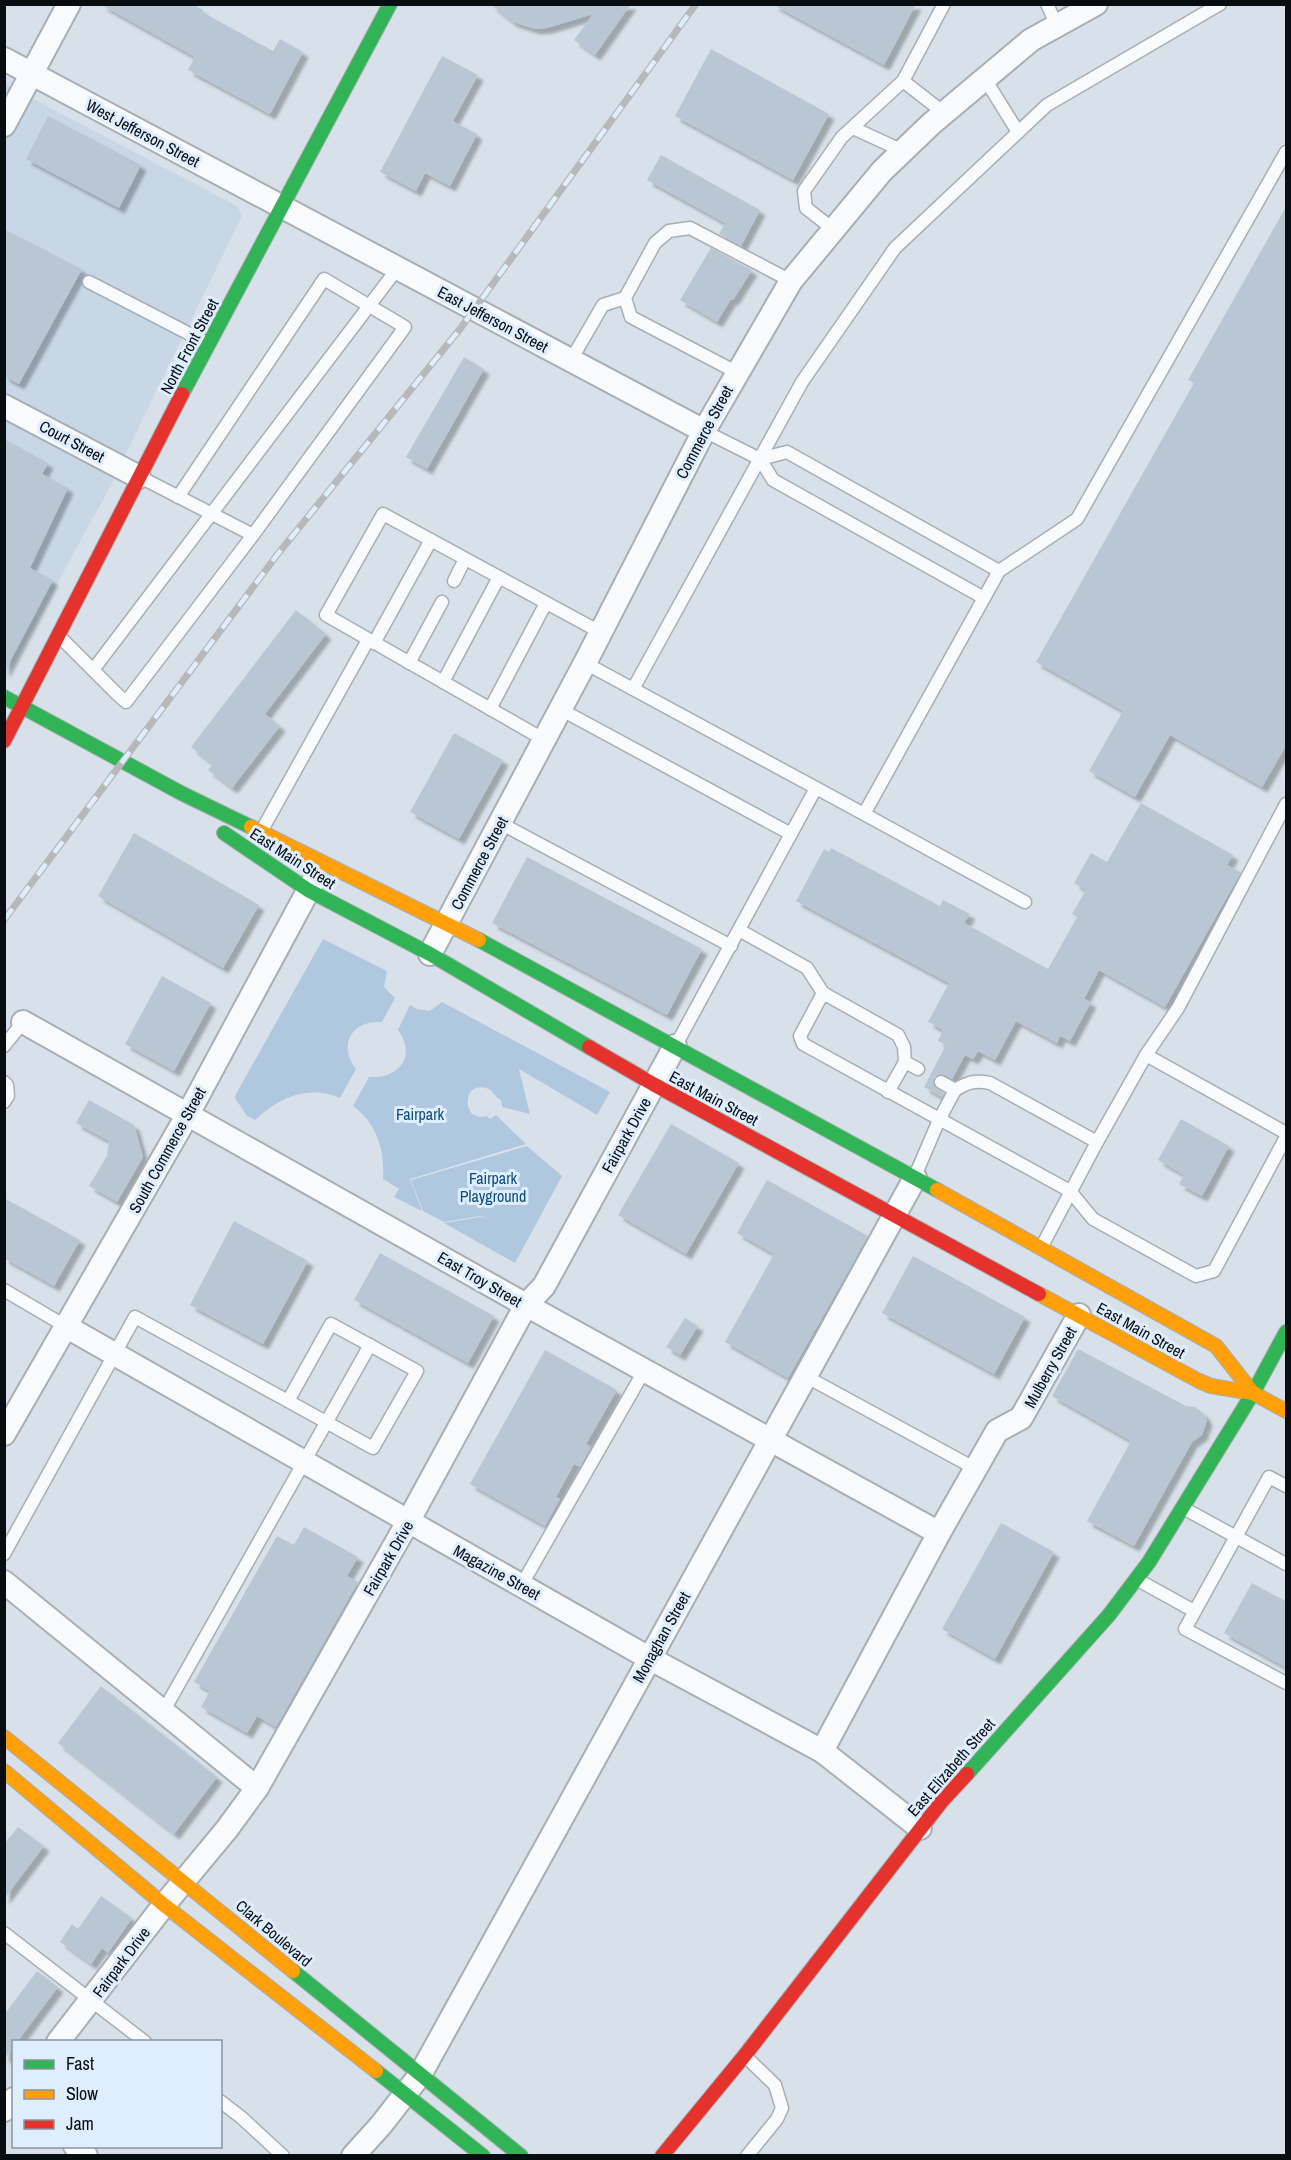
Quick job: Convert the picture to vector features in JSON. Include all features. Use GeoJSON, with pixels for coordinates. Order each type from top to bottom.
{"type":"FeatureCollection","features":[{"type":"Feature","properties":{"kind":"street"},"geometry":{"type":"LineString","coordinates":[[4,125],[69,4]]}},
{"type":"Feature","properties":{"kind":"street","name":"North Front Street"},"geometry":{"type":"LineString","coordinates":[[4,741],[208,344],[390,4]]}},
{"type":"Feature","properties":{"kind":"street","name":"Commerce Street"},"geometry":{"type":"LineString","coordinates":[[430,954],[585,663],[704,431],[736,372],[791,281],[882,171],[944,113],[1031,40],[1096,4]]}},
{"type":"Feature","properties":{"kind":"street","name":"West Jefferson Street"},"geometry":{"type":"LineString","coordinates":[[4,60],[282,207]]}},
{"type":"Feature","properties":{"kind":"street","name":"East Jefferson Street"},"geometry":{"type":"LineString","coordinates":[[282,207],[704,431]]}},
{"type":"Feature","properties":{"kind":"street","name":"Court Street"},"geometry":{"type":"LineString","coordinates":[[4,406],[139,477]]}},
{"type":"Feature","properties":{"kind":"street","name":"East Main Street"},"geometry":{"type":"LineString","coordinates":[[4,697],[181,793],[447,923],[1041,1247],[1216,1346],[1253,1393]]}},
{"type":"Feature","properties":{"kind":"street","name":"East Main Street"},"geometry":{"type":"LineString","coordinates":[[181,793],[209,823],[308,890],[430,954],[653,1084],[1211,1386],[1253,1393],[1287,1411]]}},
{"type":"Feature","properties":{"kind":"street","name":"South Commerce Street"},"geometry":{"type":"LineString","coordinates":[[4,1434],[188,1114],[324,863]]}},
{"type":"Feature","properties":{"kind":"street","name":"East Troy Street"},"geometry":{"type":"LineString","coordinates":[[23,1022],[644,1371],[939,1533]]}},
{"type":"Feature","properties":{"kind":"street","name":"Fairpark Drive"},"geometry":{"type":"LineString","coordinates":[[60,2040],[257,1788],[409,1520],[526,1305],[544,1286],[675,1046]]}},
{"type":"Feature","properties":{"kind":"street","name":"Monaghan Street"},"geometry":{"type":"LineString","coordinates":[[353,2156],[420,2075],[915,1178]]}},
{"type":"Feature","properties":{"kind":"street","name":"Mulberry Street"},"geometry":{"type":"LineString","coordinates":[[822,1751],[939,1533],[997,1431],[1021,1418],[1079,1315]]}},
{"type":"Feature","properties":{"kind":"street","name":"Magazine Street"},"geometry":{"type":"LineString","coordinates":[[67,1327],[649,1658],[822,1751],[920,1828]]}},
{"type":"Feature","properties":{"kind":"street","name":"East Elizabeth Street"},"geometry":{"type":"LineString","coordinates":[[662,2156],[745,2055],[920,1828],[1109,1615],[1184,1508],[1287,1332]]}},
{"type":"Feature","properties":{"kind":"street"},"geometry":{"type":"LineString","coordinates":[[4,1582],[257,1788]]}},
{"type":"Feature","properties":{"kind":"street","name":"Clark Boulevard"},"geometry":{"type":"LineString","coordinates":[[4,1737],[184,1880],[521,2156]]}},
{"type":"Feature","properties":{"kind":"street"},"geometry":{"type":"LineString","coordinates":[[36,1762],[9,1784],[483,2156]]}},
{"type":"Feature","properties":{"kind":"lane"},"geometry":{"type":"LineString","coordinates":[[833,230],[806,208],[804,191],[842,137],[903,81],[944,4]]}},
{"type":"Feature","properties":{"kind":"lane"},"geometry":{"type":"LineString","coordinates":[[1047,4],[1057,26]]}},
{"type":"Feature","properties":{"kind":"lane"},"geometry":{"type":"LineString","coordinates":[[633,689],[802,382],[895,248],[1047,105],[1220,4]]}},
{"type":"Feature","properties":{"kind":"lane"},"geometry":{"type":"LineString","coordinates":[[985,79],[1018,132]]}},
{"type":"Feature","properties":{"kind":"lane"},"geometry":{"type":"LineString","coordinates":[[903,81],[944,113]]}},
{"type":"Feature","properties":{"kind":"lane"},"geometry":{"type":"LineString","coordinates":[[853,128],[903,151]]}},
{"type":"Feature","properties":{"kind":"lane"},"geometry":{"type":"LineString","coordinates":[[864,814],[999,571],[1077,519],[1287,152]]}},
{"type":"Feature","properties":{"kind":"lane"},"geometry":{"type":"LineString","coordinates":[[572,360],[603,305],[625,298],[655,243],[669,231],[690,228],[791,281]]}},
{"type":"Feature","properties":{"kind":"lane"},"geometry":{"type":"LineString","coordinates":[[93,670],[397,269]]}},
{"type":"Feature","properties":{"kind":"lane"},"geometry":{"type":"LineString","coordinates":[[59,636],[126,702],[253,536],[405,327],[324,279],[178,497]]}},
{"type":"Feature","properties":{"kind":"lane"},"geometry":{"type":"LineString","coordinates":[[89,282],[208,344]]}},
{"type":"Feature","properties":{"kind":"lane"},"geometry":{"type":"LineString","coordinates":[[625,298],[631,317],[736,372]]}},
{"type":"Feature","properties":{"kind":"lane"},"geometry":{"type":"LineString","coordinates":[[704,431],[759,459],[773,480],[984,597]]}},
{"type":"Feature","properties":{"kind":"lane"},"geometry":{"type":"LineString","coordinates":[[759,459],[787,452],[999,571]]}},
{"type":"Feature","properties":{"kind":"lane"},"geometry":{"type":"LineString","coordinates":[[139,477],[253,536]]}},
{"type":"Feature","properties":{"kind":"lane"},"geometry":{"type":"LineString","coordinates":[[543,739],[326,615],[382,514],[600,632]]}},
{"type":"Feature","properties":{"kind":"lane"},"geometry":{"type":"LineString","coordinates":[[261,832],[431,540]]}},
{"type":"Feature","properties":{"kind":"lane"},"geometry":{"type":"LineString","coordinates":[[454,581],[465,559]]}},
{"type":"Feature","properties":{"kind":"lane"},"geometry":{"type":"LineString","coordinates":[[443,682],[499,577]]}},
{"type":"Feature","properties":{"kind":"lane"},"geometry":{"type":"LineString","coordinates":[[410,663],[442,602]]}},
{"type":"Feature","properties":{"kind":"lane"},"geometry":{"type":"LineString","coordinates":[[490,709],[546,603]]}},
{"type":"Feature","properties":{"kind":"lane"},"geometry":{"type":"LineString","coordinates":[[585,663],[1025,903]]}},
{"type":"Feature","properties":{"kind":"lane"},"geometry":{"type":"LineString","coordinates":[[560,709],[791,834]]}},
{"type":"Feature","properties":{"kind":"lane"},"geometry":{"type":"LineString","coordinates":[[675,1046],[816,788]]}},
{"type":"Feature","properties":{"kind":"lane"},"geometry":{"type":"LineString","coordinates":[[1041,1247],[1096,1142],[1146,1055],[1178,1008],[1282,824],[1287,804]]}},
{"type":"Feature","properties":{"kind":"lane"},"geometry":{"type":"LineString","coordinates":[[500,823],[730,945]]}},
{"type":"Feature","properties":{"kind":"lane"},"geometry":{"type":"LineString","coordinates":[[739,930],[807,968],[823,993],[898,1035],[904,1047],[905,1062],[888,1092]]}},
{"type":"Feature","properties":{"kind":"lane"},"geometry":{"type":"LineString","coordinates":[[823,993],[800,1035],[803,1044],[1070,1191],[1093,1219],[1196,1276],[1214,1271],[1287,1135],[1146,1055]]}},
{"type":"Feature","properties":{"kind":"lane"},"geometry":{"type":"LineString","coordinates":[[4,1046],[23,1022]]}},
{"type":"Feature","properties":{"kind":"lane"},"geometry":{"type":"LineString","coordinates":[[905,1062],[918,1069]]}},
{"type":"Feature","properties":{"kind":"lane"},"geometry":{"type":"LineString","coordinates":[[915,1178],[939,1120],[955,1090],[976,1080],[990,1083],[1096,1142]]}},
{"type":"Feature","properties":{"kind":"lane"},"geometry":{"type":"LineString","coordinates":[[4,1082],[7,1085],[8,1096],[4,1102]]}},
{"type":"Feature","properties":{"kind":"lane"},"geometry":{"type":"LineString","coordinates":[[941,1082],[955,1090]]}},
{"type":"Feature","properties":{"kind":"lane"},"geometry":{"type":"LineString","coordinates":[[4,1290],[67,1327]]}},
{"type":"Feature","properties":{"kind":"lane"},"geometry":{"type":"LineString","coordinates":[[4,1554],[135,1317],[373,1448],[417,1371],[332,1324],[288,1401]]}},
{"type":"Feature","properties":{"kind":"lane"},"geometry":{"type":"LineString","coordinates":[[163,1712],[370,1345]]}},
{"type":"Feature","properties":{"kind":"lane"},"geometry":{"type":"LineString","coordinates":[[521,1586],[644,1371]]}},
{"type":"Feature","properties":{"kind":"lane"},"geometry":{"type":"LineString","coordinates":[[805,1376],[976,1469]]}},
{"type":"Feature","properties":{"kind":"lane"},"geometry":{"type":"LineString","coordinates":[[1287,1486],[1269,1477],[1185,1629],[1287,1683]]}},
{"type":"Feature","properties":{"kind":"lane"},"geometry":{"type":"LineString","coordinates":[[1184,1508],[1287,1564]]}},
{"type":"Feature","properties":{"kind":"lane"},"geometry":{"type":"LineString","coordinates":[[1136,1579],[1194,1611]]}},
{"type":"Feature","properties":{"kind":"lane"},"geometry":{"type":"LineString","coordinates":[[4,1933],[142,2040]]}},
{"type":"Feature","properties":{"kind":"lane"},"geometry":{"type":"LineString","coordinates":[[745,2055],[775,2085],[782,2108],[777,2119],[747,2156]]}},
{"type":"Feature","properties":{"kind":"lane"},"geometry":{"type":"LineString","coordinates":[[222,2103],[283,2156]]}},
{"type":"Feature","properties":{"kind":"shaded area"},"geometry":{"type":"Polygon","coordinates":[[[5,84],[237,206],[242,216],[106,494],[5,679],[5,84]]]}},
{"type":"Feature","properties":{"kind":"green space"},"geometry":{"type":"Polygon","coordinates":[[[323,939],[387,971],[384,987],[395,998],[382,1022],[362,1025],[351,1036],[348,1051],[356,1069],[340,1098],[316,1092],[305,1093],[273,1105],[255,1120],[247,1116],[235,1098],[236,1094],[323,939]]]}},
{"type":"Feature","properties":{"kind":"green space","name":"Fairpark"},"geometry":{"type":"Polygon","coordinates":[[[442,1002],[610,1092],[597,1115],[519,1069],[530,1114],[502,1107],[501,1100],[491,1090],[475,1088],[471,1091],[468,1100],[472,1114],[480,1117],[487,1116],[490,1119],[496,1115],[526,1144],[410,1179],[422,1211],[394,1197],[399,1189],[383,1179],[383,1158],[374,1129],[353,1106],[369,1077],[389,1074],[402,1064],[406,1049],[398,1030],[410,1005],[417,1009],[430,1011],[442,1002]]]}},
{"type":"Feature","properties":{"kind":"green space","name":"Fairpark Playground"},"geometry":{"type":"Polygon","coordinates":[[[527,1146],[562,1176],[515,1263],[444,1223],[480,1217],[487,1219],[480,1216],[444,1222],[423,1211],[411,1180],[527,1146]]]}},
{"type":"Feature","properties":{"kind":"building"},"geometry":{"type":"Polygon","coordinates":[[[100,4],[192,4],[203,10],[202,12],[273,51],[280,39],[303,52],[270,114],[188,70],[195,57],[100,4]]]}},
{"type":"Feature","properties":{"kind":"building"},"geometry":{"type":"Polygon","coordinates":[[[490,4],[631,4],[595,55],[574,40],[593,14],[547,28],[535,29],[513,22],[490,4]]]}},
{"type":"Feature","properties":{"kind":"building"},"geometry":{"type":"Polygon","coordinates":[[[772,4],[916,4],[884,65],[772,4]]]}},
{"type":"Feature","properties":{"kind":"building"},"geometry":{"type":"Polygon","coordinates":[[[711,49],[829,114],[793,180],[675,116],[711,49]]]}},
{"type":"Feature","properties":{"kind":"building"},"geometry":{"type":"Polygon","coordinates":[[[442,56],[478,75],[453,121],[477,134],[450,186],[425,173],[416,191],[380,172],[442,56]]]}},
{"type":"Feature","properties":{"kind":"building"},"geometry":{"type":"Polygon","coordinates":[[[48,116],[141,165],[119,208],[26,159],[48,116]]]}},
{"type":"Feature","properties":{"kind":"building"},"geometry":{"type":"Polygon","coordinates":[[[661,155],[760,210],[741,246],[719,234],[725,223],[647,180],[661,155]]]}},
{"type":"Feature","properties":{"kind":"building"},"geometry":{"type":"Polygon","coordinates":[[[1287,205],[1287,744],[1262,787],[1170,735],[1135,797],[1089,771],[1123,711],[1036,662],[1194,383],[1188,380],[1287,205]]]}},
{"type":"Feature","properties":{"kind":"building"},"geometry":{"type":"Polygon","coordinates":[[[4,229],[82,269],[19,384],[4,376],[4,229]]]}},
{"type":"Feature","properties":{"kind":"building"},"geometry":{"type":"Polygon","coordinates":[[[711,248],[752,270],[717,322],[680,300],[711,248]]]}},
{"type":"Feature","properties":{"kind":"building"},"geometry":{"type":"Polygon","coordinates":[[[464,357],[484,369],[427,469],[406,457],[464,357]]]}},
{"type":"Feature","properties":{"kind":"building"},"geometry":{"type":"Polygon","coordinates":[[[4,439],[48,463],[42,474],[68,488],[30,568],[53,580],[4,673],[4,439]]]}},
{"type":"Feature","properties":{"kind":"building"},"geometry":{"type":"Polygon","coordinates":[[[296,610],[326,634],[265,714],[280,726],[232,788],[208,770],[213,764],[191,747],[296,610]]]}},
{"type":"Feature","properties":{"kind":"building"},"geometry":{"type":"Polygon","coordinates":[[[454,733],[503,760],[459,839],[410,812],[454,733]]]}},
{"type":"Feature","properties":{"kind":"building"},"geometry":{"type":"Polygon","coordinates":[[[1141,803],[1233,855],[1227,865],[1241,872],[1165,1007],[1099,970],[1084,999],[1091,1002],[1070,1041],[1060,1036],[1057,1043],[1016,1021],[995,1060],[978,1051],[973,1059],[965,1055],[952,1079],[942,1074],[934,1077],[934,1086],[944,1093],[942,1097],[924,1087],[946,1045],[938,1041],[943,1030],[928,1022],[949,983],[796,901],[824,849],[829,852],[831,848],[940,906],[943,900],[970,914],[964,923],[1048,969],[1077,917],[1072,914],[1086,890],[1074,883],[1091,853],[1107,862],[1141,803]]]}},
{"type":"Feature","properties":{"kind":"building"},"geometry":{"type":"Polygon","coordinates":[[[134,833],[259,905],[223,968],[98,896],[134,833]]]}},
{"type":"Feature","properties":{"kind":"building"},"geometry":{"type":"Polygon","coordinates":[[[527,857],[702,949],[667,1015],[492,923],[527,857]]]}},
{"type":"Feature","properties":{"kind":"building"},"geometry":{"type":"Polygon","coordinates":[[[162,976],[211,1003],[174,1071],[125,1044],[162,976]]]}},
{"type":"Feature","properties":{"kind":"building"},"geometry":{"type":"Polygon","coordinates":[[[89,1100],[134,1125],[143,1157],[117,1202],[89,1186],[107,1156],[109,1141],[76,1123],[89,1100]]]}},
{"type":"Feature","properties":{"kind":"building"},"geometry":{"type":"Polygon","coordinates":[[[1181,1119],[1229,1146],[1202,1196],[1179,1184],[1184,1175],[1158,1160],[1181,1119]]]}},
{"type":"Feature","properties":{"kind":"building"},"geometry":{"type":"Polygon","coordinates":[[[671,1124],[739,1163],[686,1254],[618,1215],[671,1124]]]}},
{"type":"Feature","properties":{"kind":"building"},"geometry":{"type":"Polygon","coordinates":[[[767,1180],[868,1236],[788,1378],[725,1342],[774,1254],[737,1233],[767,1180]]]}},
{"type":"Feature","properties":{"kind":"building"},"geometry":{"type":"Polygon","coordinates":[[[4,1198],[80,1240],[54,1286],[4,1258],[4,1198]]]}},
{"type":"Feature","properties":{"kind":"building"},"geometry":{"type":"Polygon","coordinates":[[[234,1221],[308,1261],[263,1344],[190,1305],[234,1221]]]}},
{"type":"Feature","properties":{"kind":"building"},"geometry":{"type":"Polygon","coordinates":[[[380,1253],[494,1316],[468,1363],[354,1300],[380,1253]]]}},
{"type":"Feature","properties":{"kind":"building"},"geometry":{"type":"Polygon","coordinates":[[[913,1256],[1025,1317],[994,1374],[882,1313],[913,1256]]]}},
{"type":"Feature","properties":{"kind":"building"},"geometry":{"type":"Polygon","coordinates":[[[685,1318],[698,1326],[680,1355],[666,1347],[685,1318]]]}},
{"type":"Feature","properties":{"kind":"building"},"geometry":{"type":"Polygon","coordinates":[[[1078,1349],[1186,1406],[1195,1407],[1203,1413],[1207,1420],[1202,1435],[1192,1442],[1134,1546],[1087,1521],[1131,1441],[1052,1396],[1078,1349]]]}},
{"type":"Feature","properties":{"kind":"building"},"geometry":{"type":"Polygon","coordinates":[[[545,1350],[617,1390],[586,1444],[591,1447],[580,1467],[574,1464],[556,1497],[560,1499],[545,1526],[470,1484],[545,1350]]]}},
{"type":"Feature","properties":{"kind":"building"},"geometry":{"type":"Polygon","coordinates":[[[1001,1523],[1054,1552],[995,1659],[942,1629],[1001,1523]]]}},
{"type":"Feature","properties":{"kind":"building"},"geometry":{"type":"Polygon","coordinates":[[[304,1527],[358,1557],[347,1576],[358,1582],[276,1727],[257,1716],[247,1733],[201,1707],[210,1691],[194,1682],[277,1536],[294,1545],[304,1527]]]}},
{"type":"Feature","properties":{"kind":"building"},"geometry":{"type":"Polygon","coordinates":[[[1252,1583],[1287,1602],[1287,1668],[1224,1633],[1252,1583]]]}},
{"type":"Feature","properties":{"kind":"building"},"geometry":{"type":"Polygon","coordinates":[[[101,1686],[217,1777],[174,1834],[58,1743],[101,1686]]]}},
{"type":"Feature","properties":{"kind":"building"},"geometry":{"type":"Polygon","coordinates":[[[18,1827],[44,1846],[4,1899],[4,1844],[18,1827]]]}},
{"type":"Feature","properties":{"kind":"building"},"geometry":{"type":"Polygon","coordinates":[[[101,1896],[132,1918],[108,1953],[102,1948],[91,1964],[60,1942],[72,1924],[78,1929],[101,1896]]]}},
{"type":"Feature","properties":{"kind":"building"},"geometry":{"type":"Polygon","coordinates":[[[37,1971],[58,1987],[18,2040],[12,2040],[12,2049],[4,2059],[4,2015],[37,1971]]]}},
{"type":"Feature","properties":{"kind":"railway"},"geometry":{"type":"LineString","coordinates":[[4,920],[277,555],[460,329],[696,4]]}},
{"type":"Feature","properties":{"kind":"traffic: fast"},"geometry":{"type":"LineString","coordinates":[[182,394],[390,4]]}},
{"type":"Feature","properties":{"kind":"traffic: fast"},"geometry":{"type":"LineString","coordinates":[[4,697],[181,793],[251,827]]}},
{"type":"Feature","properties":{"kind":"traffic: fast"},"geometry":{"type":"LineString","coordinates":[[224,833],[308,890],[430,954],[589,1047]]}},
{"type":"Feature","properties":{"kind":"traffic: fast"},"geometry":{"type":"LineString","coordinates":[[479,940],[937,1190]]}},
{"type":"Feature","properties":{"kind":"traffic: fast"},"geometry":{"type":"LineString","coordinates":[[967,1774],[1109,1615],[1149,1562],[1253,1393],[1286,1332]]}},
{"type":"Feature","properties":{"kind":"traffic: fast"},"geometry":{"type":"LineString","coordinates":[[293,1971],[521,2156]]}},
{"type":"Feature","properties":{"kind":"traffic: fast"},"geometry":{"type":"LineString","coordinates":[[376,2071],[483,2156]]}},
{"type":"Feature","properties":{"kind":"traffic: slow"},"geometry":{"type":"LineString","coordinates":[[251,827],[479,940]]}},
{"type":"Feature","properties":{"kind":"traffic: slow"},"geometry":{"type":"LineString","coordinates":[[937,1190],[1216,1346],[1253,1393]]}},
{"type":"Feature","properties":{"kind":"traffic: slow"},"geometry":{"type":"LineString","coordinates":[[1039,1294],[1199,1381],[1211,1386],[1253,1393],[1286,1411]]}},
{"type":"Feature","properties":{"kind":"traffic: slow"},"geometry":{"type":"LineString","coordinates":[[4,1737],[293,1971]]}},
{"type":"Feature","properties":{"kind":"traffic: slow"},"geometry":{"type":"LineString","coordinates":[[4,1771],[164,1905],[376,2071]]}},
{"type":"Feature","properties":{"kind":"traffic: jam"},"geometry":{"type":"LineString","coordinates":[[4,741],[182,394]]}},
{"type":"Feature","properties":{"kind":"traffic: jam"},"geometry":{"type":"LineString","coordinates":[[589,1047],[1039,1294]]}},
{"type":"Feature","properties":{"kind":"traffic: jam"},"geometry":{"type":"LineString","coordinates":[[662,2156],[745,2055],[942,1801],[967,1774]]}}]}
